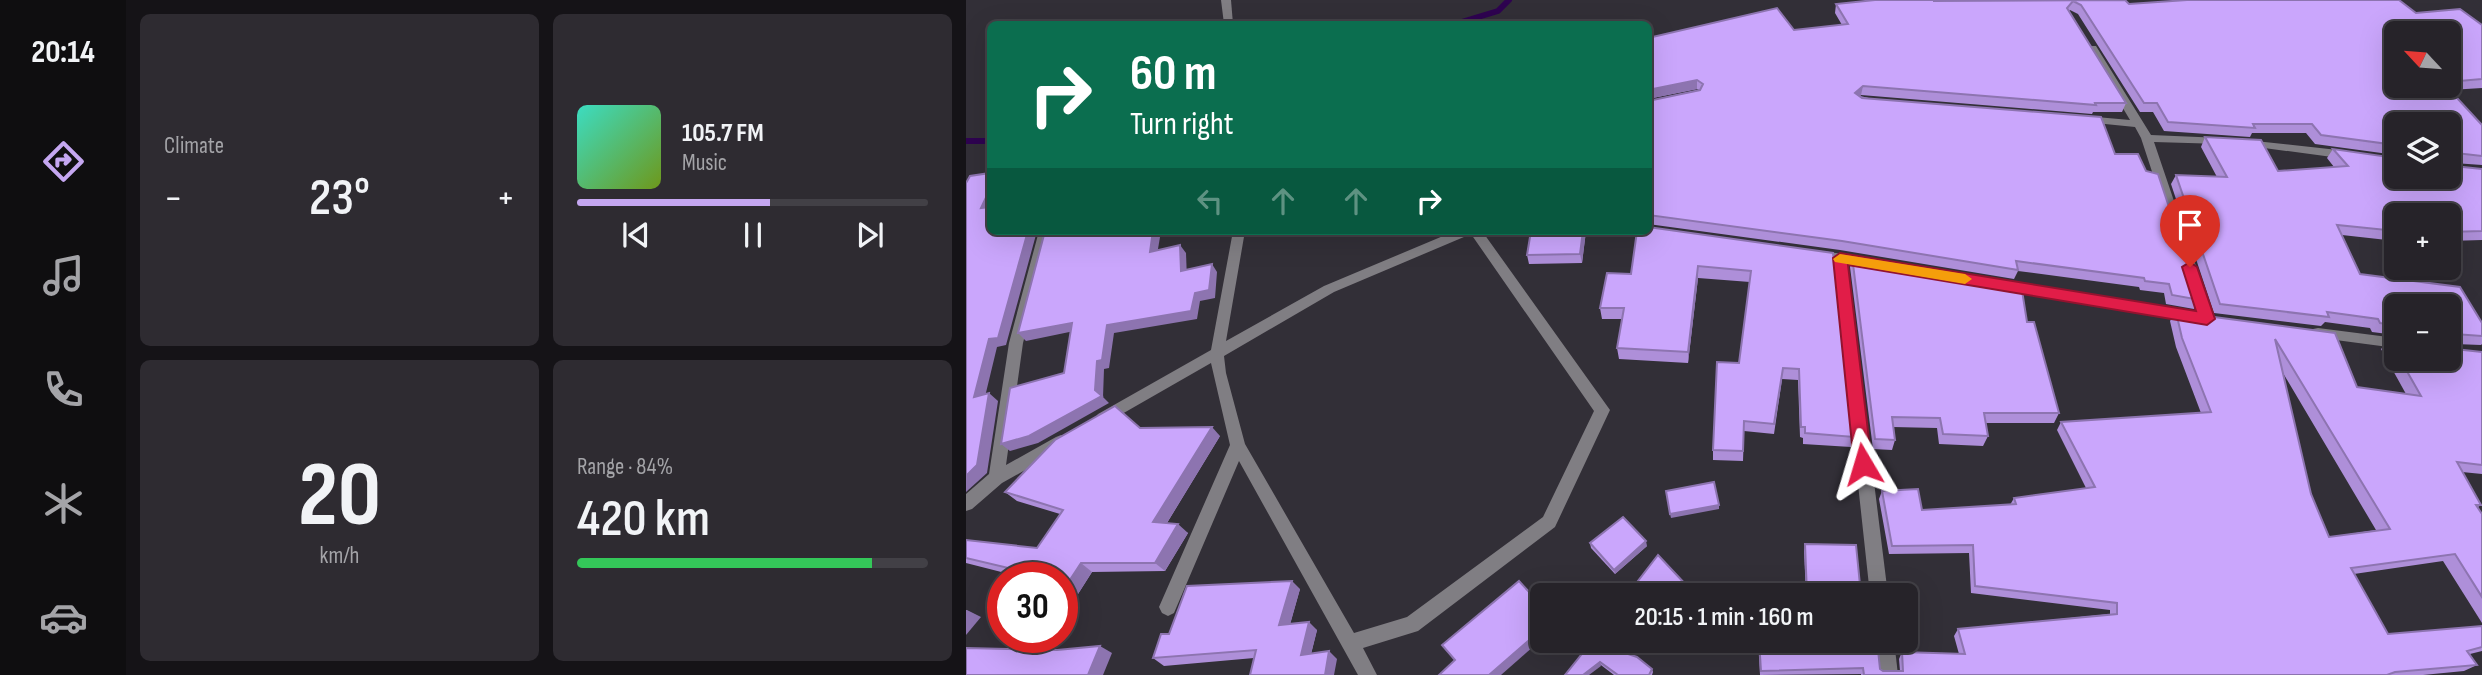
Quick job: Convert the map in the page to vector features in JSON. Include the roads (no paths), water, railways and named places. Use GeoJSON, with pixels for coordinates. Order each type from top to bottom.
{"type":"FeatureCollection","features":[{"type":"Feature","properties":{"kind":"street"},"geometry":{"type":"LineString","coordinates":[[1226,0],[1229,21]]}},
{"type":"Feature","properties":{"kind":"street"},"geometry":{"type":"LineString","coordinates":[[1990,283],[2213,320],[2147,138],[2084,37]]}},
{"type":"Feature","properties":{"kind":"street"},"geometry":{"type":"LineString","coordinates":[[2070,118],[2139,124]]}},
{"type":"Feature","properties":{"kind":"street"},"geometry":{"type":"LineString","coordinates":[[2147,138],[2273,144],[2355,156]]}},
{"type":"Feature","properties":{"kind":"street"},"geometry":{"type":"LineString","coordinates":[[966,504],[996,478],[1016,343],[1044,235]]}},
{"type":"Feature","properties":{"kind":"street"},"geometry":{"type":"LineString","coordinates":[[1238,235],[1217,354],[1219,373],[1238,445],[1368,675]]}},
{"type":"Feature","properties":{"kind":"street"},"geometry":{"type":"LineString","coordinates":[[966,497],[1329,289],[1457,235]]}},
{"type":"Feature","properties":{"kind":"street"},"geometry":{"type":"LineString","coordinates":[[1350,643],[1412,625],[1549,522],[1602,410],[1478,235]]}},
{"type":"Feature","properties":{"kind":"street"},"geometry":{"type":"LineString","coordinates":[[1801,253],[1881,265]]}},
{"type":"Feature","properties":{"kind":"street"},"geometry":{"type":"LineString","coordinates":[[1840,258],[1878,583]]}},
{"type":"Feature","properties":{"kind":"street"},"geometry":{"type":"LineString","coordinates":[[2301,331],[2384,341]]}},
{"type":"Feature","properties":{"kind":"street"},"geometry":{"type":"LineString","coordinates":[[1168,607],[1238,445]]}},
{"type":"Feature","properties":{"kind":"street"},"geometry":{"type":"LineString","coordinates":[[1886,653],[1889,675]]}},
{"type":"Feature","properties":{"kind":"waterway"},"geometry":{"type":"LineString","coordinates":[[1465,21],[1498,11],[1509,0]]}},
{"type":"Feature","properties":{"kind":"waterway"},"geometry":{"type":"LineString","coordinates":[[966,141],[987,141]]}}]}
